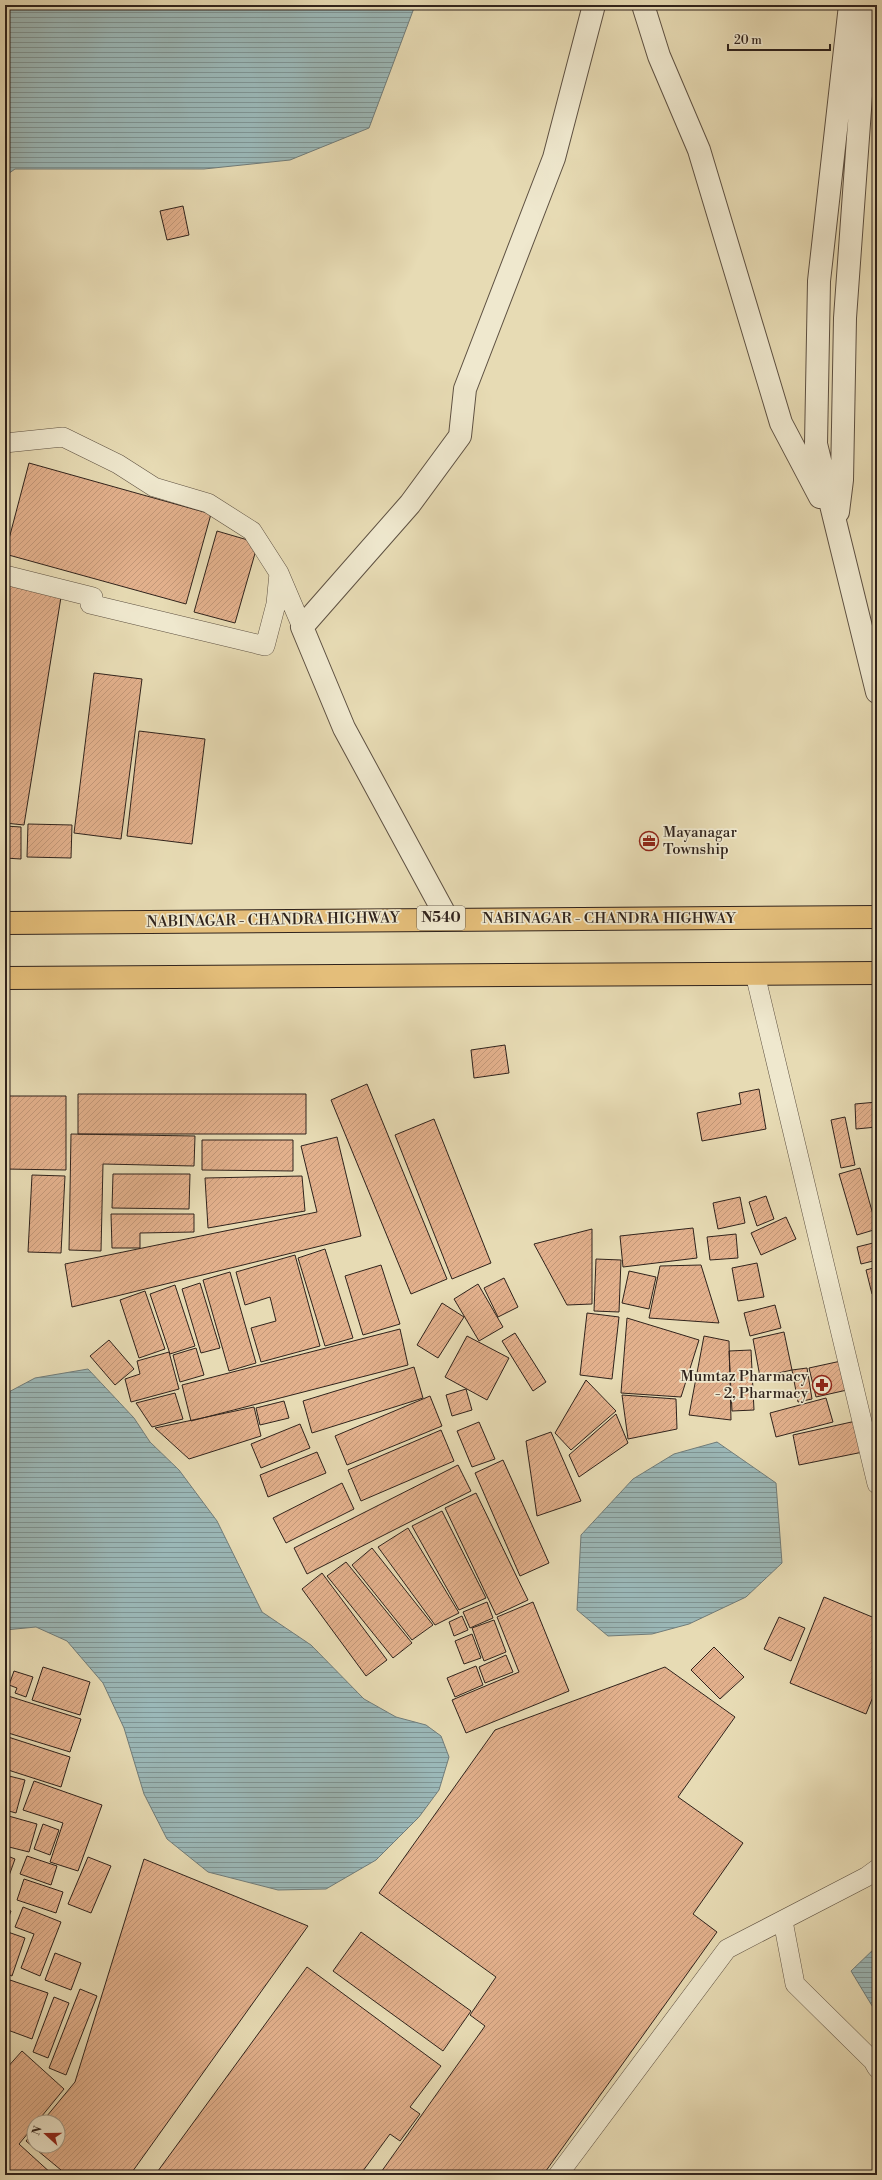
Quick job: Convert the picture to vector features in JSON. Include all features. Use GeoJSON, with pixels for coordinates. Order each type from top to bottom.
{"type":"FeatureCollection","features":[{"type":"Feature","properties":{"kind":"highway","name":"NABINAGAR - CHANDRA HIGHWAY"},"geometry":{"type":"LineString","coordinates":[[5,923],[447,918],[877,917]]}},
{"type":"Feature","properties":{"kind":"highway"},"geometry":{"type":"LineString","coordinates":[[5,978],[877,973]]}},
{"type":"Feature","properties":{"kind":"street"},"geometry":{"type":"LineString","coordinates":[[447,918],[344,728],[302,627],[410,504],[460,436],[465,389],[554,158],[594,5]]}},
{"type":"Feature","properties":{"kind":"street"},"geometry":{"type":"LineString","coordinates":[[643,5],[659,56],[699,150],[781,423],[837,528]]}},
{"type":"Feature","properties":{"kind":"street"},"geometry":{"type":"LineString","coordinates":[[850,5],[819,281],[816,444],[877,692]]}},
{"type":"Feature","properties":{"kind":"street"},"geometry":{"type":"LineString","coordinates":[[837,528],[842,480],[845,318],[864,54],[871,5]]}},
{"type":"Feature","properties":{"kind":"lane"},"geometry":{"type":"LineString","coordinates":[[5,443],[63,437],[118,464],[154,487],[208,503],[252,531],[279,573],[302,627]]}},
{"type":"Feature","properties":{"kind":"lane"},"geometry":{"type":"LineString","coordinates":[[5,575],[93,597],[90,604],[265,646],[276,604],[279,573]]}},
{"type":"Feature","properties":{"kind":"lane"},"geometry":{"type":"LineString","coordinates":[[755,974],[877,1484]]}},
{"type":"Feature","properties":{"kind":"lane"},"geometry":{"type":"LineString","coordinates":[[558,2175],[728,1949],[866,1877],[877,1869]]}},
{"type":"Feature","properties":{"kind":"lane"},"geometry":{"type":"LineString","coordinates":[[782,1920],[795,1984],[873,2061],[877,2068]]}},
{"type":"Feature","properties":{"kind":"water"},"geometry":{"type":"Polygon","coordinates":[[[5,5],[420,5],[414,8],[369,128],[290,160],[204,169],[15,169],[5,176],[5,5]]]}},
{"type":"Feature","properties":{"kind":"water"},"geometry":{"type":"Polygon","coordinates":[[[88,1369],[134,1418],[150,1442],[179,1470],[217,1521],[262,1612],[311,1645],[364,1699],[396,1717],[426,1725],[441,1736],[449,1757],[439,1790],[419,1817],[376,1860],[326,1889],[278,1890],[208,1872],[167,1839],[144,1794],[124,1728],[103,1683],[67,1641],[36,1627],[5,1630],[5,1394],[35,1378],[88,1369]]]}},
{"type":"Feature","properties":{"kind":"water"},"geometry":{"type":"Polygon","coordinates":[[[717,1442],[776,1483],[782,1563],[746,1597],[689,1624],[652,1634],[608,1636],[577,1610],[581,1535],[633,1479],[674,1454],[717,1442]]]}},
{"type":"Feature","properties":{"kind":"water"},"geometry":{"type":"Polygon","coordinates":[[[877,1946],[877,2014],[851,1971],[877,1946]]]}},
{"type":"Feature","properties":{"kind":"building"},"geometry":{"type":"Polygon","coordinates":[[[183,206],[189,235],[167,240],[160,211],[183,206]]]}},
{"type":"Feature","properties":{"kind":"building"},"geometry":{"type":"Polygon","coordinates":[[[29,463],[211,514],[186,604],[5,554],[29,463]]]}},
{"type":"Feature","properties":{"kind":"building"},"geometry":{"type":"Polygon","coordinates":[[[217,531],[258,543],[235,623],[194,612],[217,531]]]}},
{"type":"Feature","properties":{"kind":"building"},"geometry":{"type":"Polygon","coordinates":[[[5,585],[62,591],[24,825],[5,823],[5,585]]]}},
{"type":"Feature","properties":{"kind":"building"},"geometry":{"type":"Polygon","coordinates":[[[94,673],[142,679],[121,839],[74,833],[94,673]]]}},
{"type":"Feature","properties":{"kind":"building"},"geometry":{"type":"Polygon","coordinates":[[[139,731],[205,739],[192,844],[127,836],[139,731]]]}},
{"type":"Feature","properties":{"kind":"building"},"geometry":{"type":"Polygon","coordinates":[[[28,824],[72,825],[71,858],[27,857],[28,824]]]}},
{"type":"Feature","properties":{"kind":"building"},"geometry":{"type":"Polygon","coordinates":[[[5,826],[21,827],[21,859],[5,858],[5,826]]]}},
{"type":"Feature","properties":{"kind":"building"},"geometry":{"type":"Polygon","coordinates":[[[505,1045],[509,1073],[474,1078],[471,1050],[505,1045]]]}},
{"type":"Feature","properties":{"kind":"building"},"geometry":{"type":"Polygon","coordinates":[[[367,1084],[447,1279],[411,1294],[331,1100],[367,1084]]]}},
{"type":"Feature","properties":{"kind":"building"},"geometry":{"type":"Polygon","coordinates":[[[759,1089],[766,1129],[702,1141],[697,1113],[741,1104],[739,1093],[759,1089]]]}},
{"type":"Feature","properties":{"kind":"building"},"geometry":{"type":"Polygon","coordinates":[[[78,1094],[306,1094],[306,1134],[78,1134],[78,1094]]]}},
{"type":"Feature","properties":{"kind":"building"},"geometry":{"type":"Polygon","coordinates":[[[5,1096],[66,1096],[66,1170],[5,1169],[5,1096]]]}},
{"type":"Feature","properties":{"kind":"building"},"geometry":{"type":"Polygon","coordinates":[[[877,1102],[877,1127],[856,1129],[855,1104],[877,1102]]]}},
{"type":"Feature","properties":{"kind":"building"},"geometry":{"type":"Polygon","coordinates":[[[845,1117],[855,1165],[841,1168],[831,1120],[845,1117]]]}},
{"type":"Feature","properties":{"kind":"building"},"geometry":{"type":"Polygon","coordinates":[[[434,1119],[491,1263],[452,1279],[395,1135],[434,1119]]]}},
{"type":"Feature","properties":{"kind":"building"},"geometry":{"type":"Polygon","coordinates":[[[71,1134],[195,1136],[194,1166],[103,1164],[101,1251],[69,1250],[71,1134]]]}},
{"type":"Feature","properties":{"kind":"building"},"geometry":{"type":"Polygon","coordinates":[[[337,1137],[361,1236],[72,1307],[65,1264],[317,1212],[301,1146],[337,1137]]]}},
{"type":"Feature","properties":{"kind":"building"},"geometry":{"type":"Polygon","coordinates":[[[202,1140],[293,1140],[293,1171],[202,1170],[202,1140]]]}},
{"type":"Feature","properties":{"kind":"building"},"geometry":{"type":"Polygon","coordinates":[[[860,1168],[877,1229],[857,1235],[839,1174],[860,1168]]]}},
{"type":"Feature","properties":{"kind":"building"},"geometry":{"type":"Polygon","coordinates":[[[113,1174],[190,1174],[189,1209],[112,1208],[113,1174]]]}},
{"type":"Feature","properties":{"kind":"building"},"geometry":{"type":"Polygon","coordinates":[[[32,1175],[65,1176],[61,1253],[28,1252],[32,1175]]]}},
{"type":"Feature","properties":{"kind":"building"},"geometry":{"type":"Polygon","coordinates":[[[302,1176],[305,1211],[208,1228],[205,1178],[302,1176]]]}},
{"type":"Feature","properties":{"kind":"building"},"geometry":{"type":"Polygon","coordinates":[[[766,1196],[774,1219],[757,1226],[749,1202],[766,1196]]]}},
{"type":"Feature","properties":{"kind":"building"},"geometry":{"type":"Polygon","coordinates":[[[740,1197],[745,1223],[718,1229],[713,1203],[740,1197]]]}},
{"type":"Feature","properties":{"kind":"building"},"geometry":{"type":"Polygon","coordinates":[[[111,1214],[194,1214],[194,1232],[140,1233],[140,1248],[112,1248],[111,1214]]]}},
{"type":"Feature","properties":{"kind":"building"},"geometry":{"type":"Polygon","coordinates":[[[786,1217],[796,1239],[761,1255],[751,1233],[786,1217]]]}},
{"type":"Feature","properties":{"kind":"building"},"geometry":{"type":"Polygon","coordinates":[[[693,1228],[697,1258],[623,1267],[620,1236],[693,1228]]]}},
{"type":"Feature","properties":{"kind":"building"},"geometry":{"type":"Polygon","coordinates":[[[592,1229],[592,1304],[567,1305],[534,1244],[592,1229]]]}},
{"type":"Feature","properties":{"kind":"building"},"geometry":{"type":"Polygon","coordinates":[[[736,1234],[738,1258],[710,1260],[707,1237],[736,1234]]]}},
{"type":"Feature","properties":{"kind":"building"},"geometry":{"type":"Polygon","coordinates":[[[877,1242],[877,1260],[861,1264],[857,1247],[877,1242]]]}},
{"type":"Feature","properties":{"kind":"building"},"geometry":{"type":"Polygon","coordinates":[[[325,1249],[353,1338],[325,1346],[298,1258],[325,1249]]]}},
{"type":"Feature","properties":{"kind":"building"},"geometry":{"type":"Polygon","coordinates":[[[295,1255],[320,1346],[261,1362],[251,1328],[276,1321],[270,1297],[245,1305],[236,1272],[295,1255]]]}},
{"type":"Feature","properties":{"kind":"building"},"geometry":{"type":"Polygon","coordinates":[[[596,1259],[621,1260],[619,1312],[594,1311],[596,1259]]]}},
{"type":"Feature","properties":{"kind":"building"},"geometry":{"type":"Polygon","coordinates":[[[757,1263],[764,1297],[738,1301],[732,1268],[757,1263]]]}},
{"type":"Feature","properties":{"kind":"building"},"geometry":{"type":"Polygon","coordinates":[[[381,1265],[400,1324],[363,1335],[345,1276],[381,1265]]]}},
{"type":"Feature","properties":{"kind":"building"},"geometry":{"type":"Polygon","coordinates":[[[701,1265],[719,1323],[649,1318],[660,1266],[701,1265]]]}},
{"type":"Feature","properties":{"kind":"building"},"geometry":{"type":"Polygon","coordinates":[[[877,1267],[877,1293],[872,1294],[866,1270],[877,1267]]]}},
{"type":"Feature","properties":{"kind":"building"},"geometry":{"type":"Polygon","coordinates":[[[629,1271],[656,1277],[649,1309],[622,1303],[629,1271]]]}},
{"type":"Feature","properties":{"kind":"building"},"geometry":{"type":"Polygon","coordinates":[[[230,1272],[256,1363],[229,1371],[203,1280],[230,1272]]]}},
{"type":"Feature","properties":{"kind":"building"},"geometry":{"type":"Polygon","coordinates":[[[504,1278],[518,1307],[498,1317],[484,1288],[504,1278]]]}},
{"type":"Feature","properties":{"kind":"building"},"geometry":{"type":"Polygon","coordinates":[[[200,1283],[220,1348],[201,1353],[182,1289],[200,1283]]]}},
{"type":"Feature","properties":{"kind":"building"},"geometry":{"type":"Polygon","coordinates":[[[478,1284],[503,1327],[479,1341],[454,1299],[478,1284]]]}},
{"type":"Feature","properties":{"kind":"building"},"geometry":{"type":"Polygon","coordinates":[[[175,1285],[195,1346],[170,1354],[150,1294],[175,1285]]]}},
{"type":"Feature","properties":{"kind":"building"},"geometry":{"type":"Polygon","coordinates":[[[145,1291],[165,1349],[139,1358],[120,1300],[145,1291]]]}},
{"type":"Feature","properties":{"kind":"building"},"geometry":{"type":"Polygon","coordinates":[[[442,1303],[464,1317],[438,1358],[417,1345],[442,1303]]]}},
{"type":"Feature","properties":{"kind":"building"},"geometry":{"type":"Polygon","coordinates":[[[775,1305],[781,1328],[750,1336],[744,1313],[775,1305]]]}},
{"type":"Feature","properties":{"kind":"building"},"geometry":{"type":"Polygon","coordinates":[[[587,1313],[619,1317],[612,1379],[580,1375],[587,1313]]]}},
{"type":"Feature","properties":{"kind":"building"},"geometry":{"type":"Polygon","coordinates":[[[627,1318],[699,1340],[681,1397],[621,1393],[627,1318]]]}},
{"type":"Feature","properties":{"kind":"building"},"geometry":{"type":"Polygon","coordinates":[[[400,1329],[408,1365],[191,1421],[182,1385],[400,1329]]]}},
{"type":"Feature","properties":{"kind":"building"},"geometry":{"type":"Polygon","coordinates":[[[784,1332],[792,1370],[760,1377],[753,1339],[784,1332]]]}},
{"type":"Feature","properties":{"kind":"building"},"geometry":{"type":"Polygon","coordinates":[[[515,1333],[546,1382],[533,1391],[502,1341],[515,1333]]]}},
{"type":"Feature","properties":{"kind":"building"},"geometry":{"type":"Polygon","coordinates":[[[467,1336],[509,1358],[487,1400],[445,1377],[467,1336]]]}},
{"type":"Feature","properties":{"kind":"building"},"geometry":{"type":"Polygon","coordinates":[[[704,1336],[729,1341],[731,1420],[689,1415],[704,1336]]]}},
{"type":"Feature","properties":{"kind":"building"},"geometry":{"type":"Polygon","coordinates":[[[109,1340],[134,1369],[115,1385],[90,1356],[109,1340]]]}},
{"type":"Feature","properties":{"kind":"building"},"geometry":{"type":"Polygon","coordinates":[[[196,1348],[204,1375],[180,1382],[173,1355],[196,1348]]]}},
{"type":"Feature","properties":{"kind":"building"},"geometry":{"type":"Polygon","coordinates":[[[751,1350],[754,1410],[732,1411],[729,1351],[751,1350]]]}},
{"type":"Feature","properties":{"kind":"building"},"geometry":{"type":"Polygon","coordinates":[[[169,1352],[179,1389],[131,1402],[125,1379],[140,1374],[137,1361],[169,1352]]]}},
{"type":"Feature","properties":{"kind":"building"},"geometry":{"type":"Polygon","coordinates":[[[841,1361],[847,1390],[816,1397],[809,1368],[841,1361]]]}},
{"type":"Feature","properties":{"kind":"building"},"geometry":{"type":"Polygon","coordinates":[[[414,1367],[423,1398],[312,1433],[303,1401],[414,1367]]]}},
{"type":"Feature","properties":{"kind":"building"},"geometry":{"type":"Polygon","coordinates":[[[807,1368],[812,1399],[798,1402],[792,1370],[807,1368]]]}},
{"type":"Feature","properties":{"kind":"building"},"geometry":{"type":"Polygon","coordinates":[[[586,1380],[616,1411],[571,1450],[555,1433],[586,1380]]]}},
{"type":"Feature","properties":{"kind":"building"},"geometry":{"type":"Polygon","coordinates":[[[466,1389],[472,1410],[452,1416],[446,1395],[466,1389]]]}},
{"type":"Feature","properties":{"kind":"building"},"geometry":{"type":"Polygon","coordinates":[[[175,1393],[183,1419],[152,1427],[136,1403],[175,1393]]]}},
{"type":"Feature","properties":{"kind":"building"},"geometry":{"type":"Polygon","coordinates":[[[622,1395],[676,1399],[677,1429],[628,1439],[622,1395]]]}},
{"type":"Feature","properties":{"kind":"building"},"geometry":{"type":"Polygon","coordinates":[[[430,1396],[442,1426],[347,1465],[335,1436],[430,1396]]]}},
{"type":"Feature","properties":{"kind":"building"},"geometry":{"type":"Polygon","coordinates":[[[826,1398],[833,1422],[776,1437],[770,1413],[826,1398]]]}},
{"type":"Feature","properties":{"kind":"building"},"geometry":{"type":"Polygon","coordinates":[[[284,1401],[289,1418],[260,1425],[256,1408],[284,1401]]]}},
{"type":"Feature","properties":{"kind":"building"},"geometry":{"type":"Polygon","coordinates":[[[254,1407],[261,1436],[189,1459],[155,1428],[254,1407]]]}},
{"type":"Feature","properties":{"kind":"building"},"geometry":{"type":"Polygon","coordinates":[[[616,1414],[628,1443],[579,1477],[569,1455],[616,1414]]]}},
{"type":"Feature","properties":{"kind":"building"},"geometry":{"type":"Polygon","coordinates":[[[856,1421],[863,1452],[799,1465],[793,1435],[856,1421]]]}},
{"type":"Feature","properties":{"kind":"building"},"geometry":{"type":"Polygon","coordinates":[[[479,1422],[495,1459],[472,1467],[457,1431],[479,1422]]]}},
{"type":"Feature","properties":{"kind":"building"},"geometry":{"type":"Polygon","coordinates":[[[300,1424],[310,1448],[261,1468],[251,1444],[300,1424]]]}},
{"type":"Feature","properties":{"kind":"building"},"geometry":{"type":"Polygon","coordinates":[[[441,1430],[454,1461],[361,1501],[348,1470],[441,1430]]]}},
{"type":"Feature","properties":{"kind":"building"},"geometry":{"type":"Polygon","coordinates":[[[551,1432],[581,1501],[537,1516],[526,1441],[551,1432]]]}},
{"type":"Feature","properties":{"kind":"building"},"geometry":{"type":"Polygon","coordinates":[[[317,1452],[326,1473],[268,1497],[260,1475],[317,1452]]]}},
{"type":"Feature","properties":{"kind":"building"},"geometry":{"type":"Polygon","coordinates":[[[503,1460],[549,1563],[520,1576],[475,1473],[503,1460]]]}},
{"type":"Feature","properties":{"kind":"building"},"geometry":{"type":"Polygon","coordinates":[[[458,1465],[471,1491],[307,1574],[294,1548],[458,1465]]]}},
{"type":"Feature","properties":{"kind":"building"},"geometry":{"type":"Polygon","coordinates":[[[342,1483],[354,1509],[286,1543],[273,1518],[342,1483]]]}},
{"type":"Feature","properties":{"kind":"building"},"geometry":{"type":"Polygon","coordinates":[[[476,1493],[528,1600],[496,1615],[445,1508],[476,1493]]]}},
{"type":"Feature","properties":{"kind":"building"},"geometry":{"type":"Polygon","coordinates":[[[442,1511],[486,1598],[459,1610],[412,1526],[442,1511]]]}},
{"type":"Feature","properties":{"kind":"building"},"geometry":{"type":"Polygon","coordinates":[[[408,1528],[459,1613],[435,1625],[378,1547],[408,1528]]]}},
{"type":"Feature","properties":{"kind":"building"},"geometry":{"type":"Polygon","coordinates":[[[372,1548],[433,1625],[412,1640],[352,1565],[372,1548]]]}},
{"type":"Feature","properties":{"kind":"building"},"geometry":{"type":"Polygon","coordinates":[[[346,1562],[412,1643],[393,1658],[327,1576],[346,1562]]]}},
{"type":"Feature","properties":{"kind":"building"},"geometry":{"type":"Polygon","coordinates":[[[322,1573],[387,1660],[366,1676],[302,1589],[322,1573]]]}},
{"type":"Feature","properties":{"kind":"building"},"geometry":{"type":"Polygon","coordinates":[[[824,1597],[877,1619],[877,1687],[866,1714],[790,1683],[824,1597]]]}},
{"type":"Feature","properties":{"kind":"building"},"geometry":{"type":"Polygon","coordinates":[[[487,1602],[493,1618],[470,1628],[463,1612],[487,1602]]]}},
{"type":"Feature","properties":{"kind":"building"},"geometry":{"type":"Polygon","coordinates":[[[533,1602],[569,1691],[466,1733],[452,1700],[519,1672],[497,1617],[533,1602]]]}},
{"type":"Feature","properties":{"kind":"building"},"geometry":{"type":"Polygon","coordinates":[[[462,1616],[468,1630],[454,1636],[449,1622],[462,1616]]]}},
{"type":"Feature","properties":{"kind":"building"},"geometry":{"type":"Polygon","coordinates":[[[779,1617],[805,1628],[791,1661],[764,1649],[779,1617]]]}},
{"type":"Feature","properties":{"kind":"building"},"geometry":{"type":"Polygon","coordinates":[[[494,1620],[506,1652],[484,1661],[472,1628],[494,1620]]]}},
{"type":"Feature","properties":{"kind":"building"},"geometry":{"type":"Polygon","coordinates":[[[472,1634],[481,1658],[464,1664],[455,1641],[472,1634]]]}},
{"type":"Feature","properties":{"kind":"building"},"geometry":{"type":"Polygon","coordinates":[[[714,1647],[744,1677],[720,1699],[691,1670],[714,1647]]]}},
{"type":"Feature","properties":{"kind":"building"},"geometry":{"type":"Polygon","coordinates":[[[506,1655],[513,1672],[485,1683],[479,1667],[506,1655]]]}},
{"type":"Feature","properties":{"kind":"building"},"geometry":{"type":"Polygon","coordinates":[[[476,1666],[483,1685],[455,1697],[447,1678],[476,1666]]]}},
{"type":"Feature","properties":{"kind":"building"},"geometry":{"type":"Polygon","coordinates":[[[43,1667],[90,1682],[80,1715],[32,1700],[43,1667]]]}},
{"type":"Feature","properties":{"kind":"building"},"geometry":{"type":"Polygon","coordinates":[[[665,1667],[735,1717],[678,1797],[743,1843],[693,1914],[717,1932],[543,2175],[379,2175],[485,2026],[470,2015],[496,1977],[379,1893],[495,1730],[665,1667]]]}},
{"type":"Feature","properties":{"kind":"building"},"geometry":{"type":"Polygon","coordinates":[[[14,1671],[33,1677],[26,1697],[15,1693],[17,1688],[9,1685],[14,1671]]]}},
{"type":"Feature","properties":{"kind":"building"},"geometry":{"type":"Polygon","coordinates":[[[5,1695],[81,1719],[70,1752],[5,1732],[5,1695]]]}},
{"type":"Feature","properties":{"kind":"building"},"geometry":{"type":"Polygon","coordinates":[[[5,1736],[70,1757],[61,1787],[5,1769],[5,1736]]]}},
{"type":"Feature","properties":{"kind":"building"},"geometry":{"type":"Polygon","coordinates":[[[5,1775],[25,1780],[16,1813],[5,1810],[5,1775]]]}},
{"type":"Feature","properties":{"kind":"building"},"geometry":{"type":"Polygon","coordinates":[[[34,1781],[102,1805],[78,1871],[50,1862],[63,1823],[23,1810],[34,1781]]]}},
{"type":"Feature","properties":{"kind":"building"},"geometry":{"type":"Polygon","coordinates":[[[5,1815],[37,1824],[29,1852],[5,1846],[5,1815]]]}},
{"type":"Feature","properties":{"kind":"building"},"geometry":{"type":"Polygon","coordinates":[[[43,1824],[59,1830],[50,1855],[34,1849],[43,1824]]]}},
{"type":"Feature","properties":{"kind":"building"},"geometry":{"type":"Polygon","coordinates":[[[5,1855],[15,1859],[5,1887],[5,1855]]]}},
{"type":"Feature","properties":{"kind":"building"},"geometry":{"type":"Polygon","coordinates":[[[27,1856],[57,1866],[51,1885],[20,1874],[27,1856]]]}},
{"type":"Feature","properties":{"kind":"building"},"geometry":{"type":"Polygon","coordinates":[[[88,1857],[111,1866],[91,1913],[68,1904],[88,1857]]]}},
{"type":"Feature","properties":{"kind":"building"},"geometry":{"type":"Polygon","coordinates":[[[144,1859],[308,1926],[130,2175],[67,2175],[42,2154],[66,2154],[66,2114],[49,2114],[75,2082],[144,1859]]]}},
{"type":"Feature","properties":{"kind":"building"},"geometry":{"type":"Polygon","coordinates":[[[24,1879],[63,1892],[56,1913],[17,1900],[24,1879]]]}},
{"type":"Feature","properties":{"kind":"building"},"geometry":{"type":"Polygon","coordinates":[[[23,1907],[61,1922],[40,1976],[21,1968],[34,1934],[15,1927],[23,1907]]]}},
{"type":"Feature","properties":{"kind":"building"},"geometry":{"type":"Polygon","coordinates":[[[5,1909],[11,1911],[5,1927],[5,1909]]]}},
{"type":"Feature","properties":{"kind":"building"},"geometry":{"type":"Polygon","coordinates":[[[5,1931],[25,1938],[12,1976],[5,1973],[5,1931]]]}},
{"type":"Feature","properties":{"kind":"building"},"geometry":{"type":"Polygon","coordinates":[[[361,1932],[471,2011],[443,2051],[333,1971],[361,1932]]]}},
{"type":"Feature","properties":{"kind":"building"},"geometry":{"type":"Polygon","coordinates":[[[55,1953],[81,1963],[71,1990],[45,1980],[55,1953]]]}},
{"type":"Feature","properties":{"kind":"building"},"geometry":{"type":"Polygon","coordinates":[[[307,1967],[441,2066],[410,2107],[420,2114],[400,2141],[390,2134],[360,2175],[155,2175],[307,1967]]]}},
{"type":"Feature","properties":{"kind":"building"},"geometry":{"type":"Polygon","coordinates":[[[10,1980],[48,1993],[32,2039],[5,2029],[5,1993],[10,1980]]]}},
{"type":"Feature","properties":{"kind":"building"},"geometry":{"type":"Polygon","coordinates":[[[80,1989],[97,1996],[66,2075],[49,2068],[80,1989]]]}},
{"type":"Feature","properties":{"kind":"building"},"geometry":{"type":"Polygon","coordinates":[[[54,1997],[69,2003],[48,2058],[33,2052],[54,1997]]]}},
{"type":"Feature","properties":{"kind":"building"},"geometry":{"type":"Polygon","coordinates":[[[22,2051],[64,2089],[44,2114],[26,2114],[26,2136],[19,2144],[26,2150],[26,2154],[30,2154],[53,2175],[5,2175],[5,2070],[22,2051]]]}},
{"type":"Feature","properties":{"kind":"place","name":"Mayanagar Township"},"geometry":{"type":"Point","coordinates":[649,841]}},
{"type":"Feature","properties":{"kind":"place","name":"Mumtaz Pharmacy - 2, Pharmacy"},"geometry":{"type":"Point","coordinates":[822,1385]}}]}
